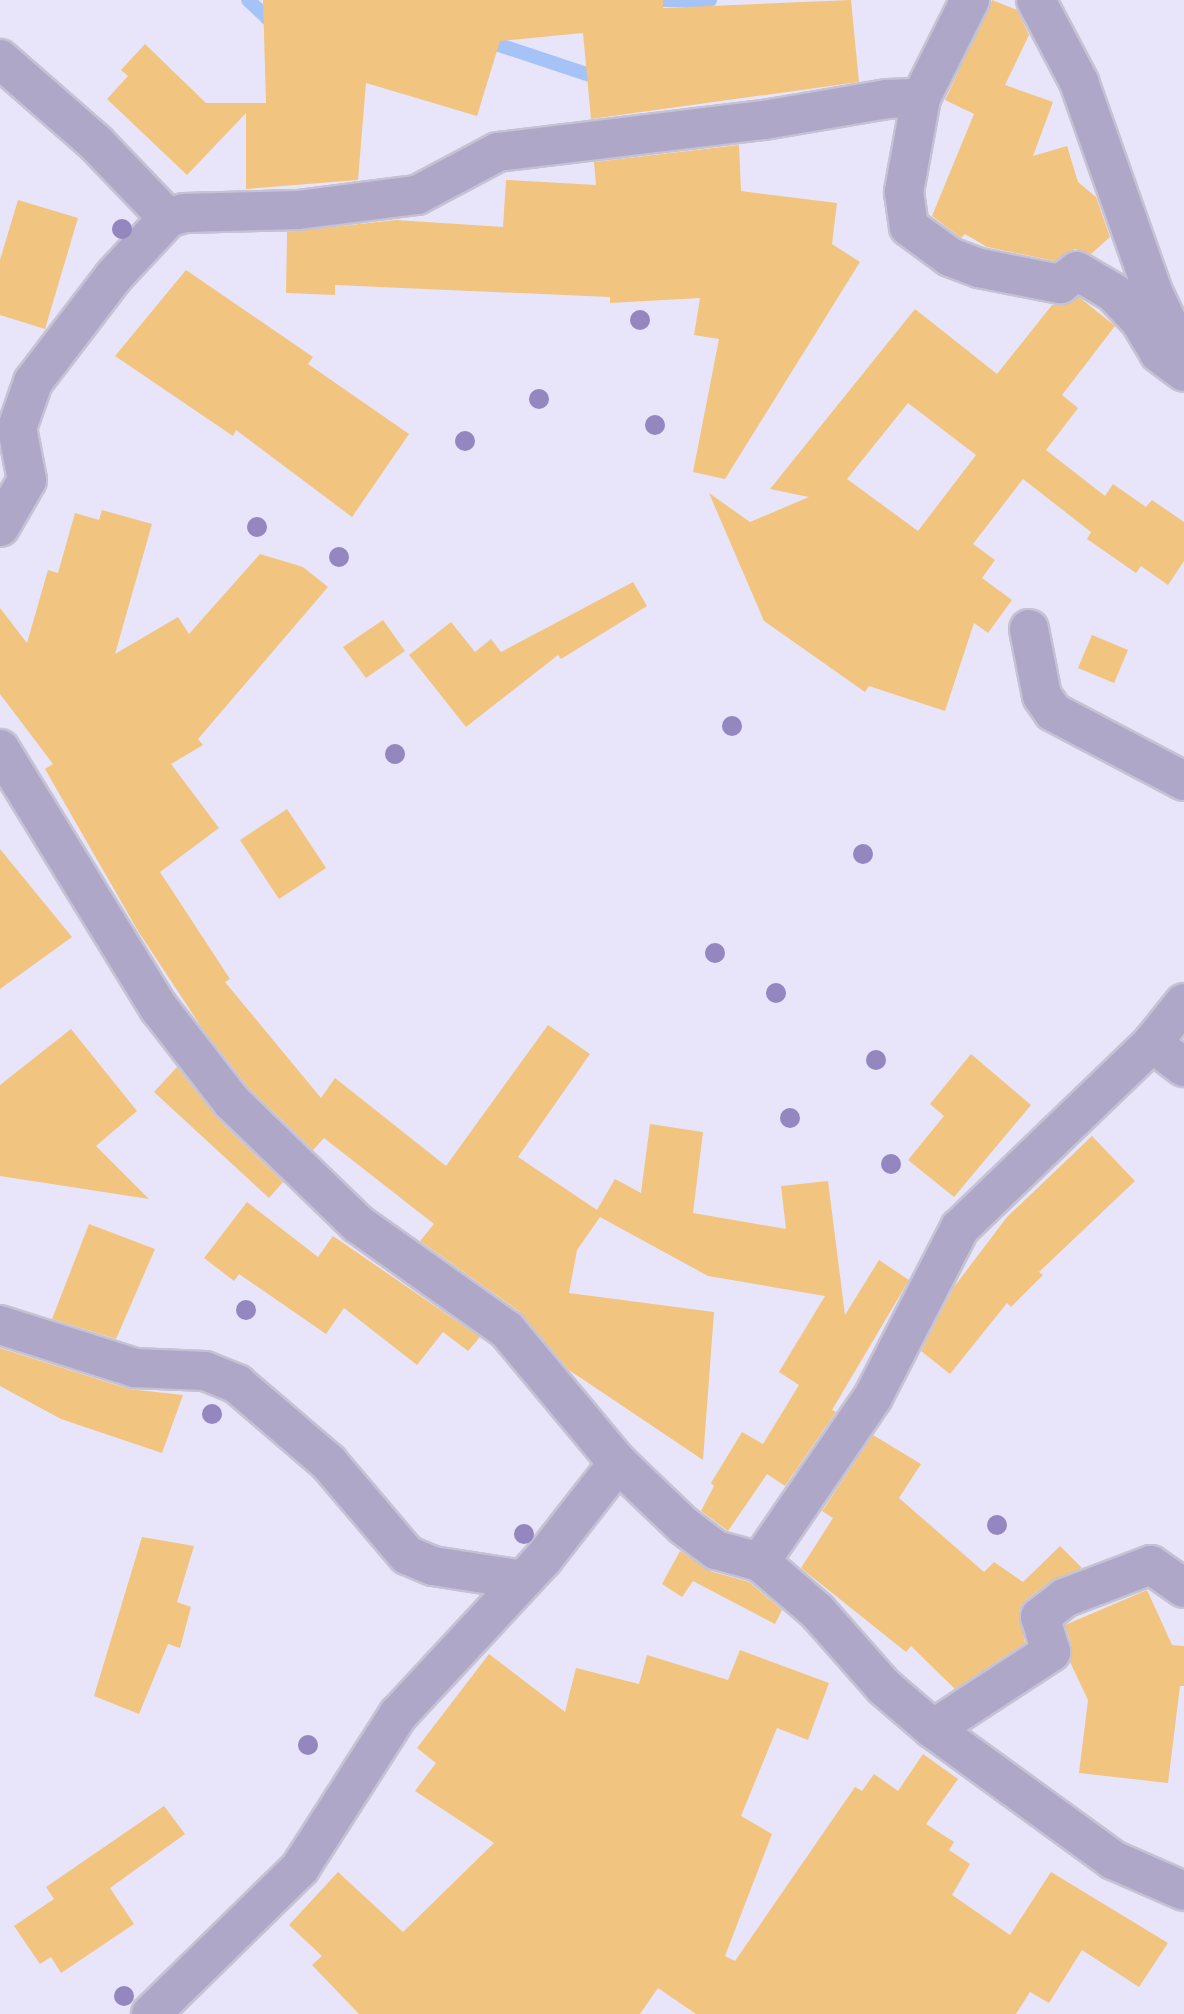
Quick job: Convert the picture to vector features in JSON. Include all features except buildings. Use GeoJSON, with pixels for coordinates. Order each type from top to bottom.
{"type":"FeatureCollection","features":[{"type":"Feature","properties":{"kind":"street"},"geometry":{"type":"LineString","coordinates":[[970,0],[921,98],[904,192],[909,227],[950,257],[979,268],[1060,284],[1077,271],[1114,293],[1140,321],[1159,353],[1184,372]]}},
{"type":"Feature","properties":{"kind":"street"},"geometry":{"type":"LineString","coordinates":[[1036,0],[1079,82],[1153,292],[1184,358]]}},
{"type":"Feature","properties":{"kind":"street"},"geometry":{"type":"LineString","coordinates":[[0,59],[96,143],[168,218]]}},
{"type":"Feature","properties":{"kind":"street"},"geometry":{"type":"LineString","coordinates":[[0,527],[27,480],[17,428],[33,382],[114,276],[168,218],[184,213],[298,210],[417,195],[498,152],[764,120],[887,99],[921,98]]}},
{"type":"Feature","properties":{"kind":"street"},"geometry":{"type":"LineString","coordinates":[[1029,629],[1042,696],[1053,712],[1184,781]]}},
{"type":"Feature","properties":{"kind":"street"},"geometry":{"type":"LineString","coordinates":[[0,749],[159,1008],[232,1102],[358,1224],[507,1330],[618,1463],[716,1550],[760,1562],[817,1611],[884,1687],[933,1729],[1113,1860],[1184,1891]]}},
{"type":"Feature","properties":{"kind":"street"},"geometry":{"type":"LineString","coordinates":[[760,1562],[873,1397],[960,1228],[1152,1043],[1184,1003]]}},
{"type":"Feature","properties":{"kind":"street"},"geometry":{"type":"LineString","coordinates":[[1152,1043],[1184,1067]]}},
{"type":"Feature","properties":{"kind":"street"},"geometry":{"type":"LineString","coordinates":[[0,1325],[135,1368],[205,1371],[237,1384],[328,1462],[407,1555],[445,1569],[523,1580]]}},
{"type":"Feature","properties":{"kind":"street"},"geometry":{"type":"LineString","coordinates":[[151,2014],[300,1868],[398,1715],[523,1580],[618,1463]]}},
{"type":"Feature","properties":{"kind":"street"},"geometry":{"type":"LineString","coordinates":[[933,1729],[1051,1652],[1040,1617],[1064,1598],[1151,1565],[1184,1588]]}},
{"type":"Feature","properties":{"kind":"waterway"},"geometry":{"type":"LineString","coordinates":[[248,0],[267,18],[281,18]]}},
{"type":"Feature","properties":{"kind":"waterway"},"geometry":{"type":"LineString","coordinates":[[662,0],[710,0]]}},
{"type":"Feature","properties":{"kind":"waterway"},"geometry":{"type":"LineString","coordinates":[[481,39],[593,76],[596,63]]}}]}
